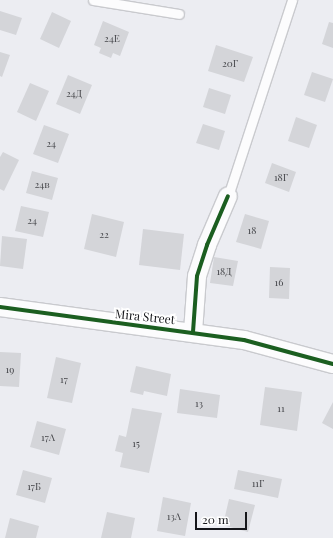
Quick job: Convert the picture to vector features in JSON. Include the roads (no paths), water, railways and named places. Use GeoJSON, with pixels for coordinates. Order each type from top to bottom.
{"type":"FeatureCollection","features":[{"type":"Feature","properties":{"kind":"street"},"geometry":{"type":"LineString","coordinates":[[193,332],[198,276],[206,245],[228,196]]}},
{"type":"Feature","properties":{"kind":"street","name":"Mira Street"},"geometry":{"type":"LineString","coordinates":[[0,307],[244,340],[333,364]]}},
{"type":"Feature","properties":{"kind":"lane"},"geometry":{"type":"LineString","coordinates":[[93,0],[179,14]]}},
{"type":"Feature","properties":{"kind":"lane"},"geometry":{"type":"LineString","coordinates":[[228,196],[292,0]]}}]}
